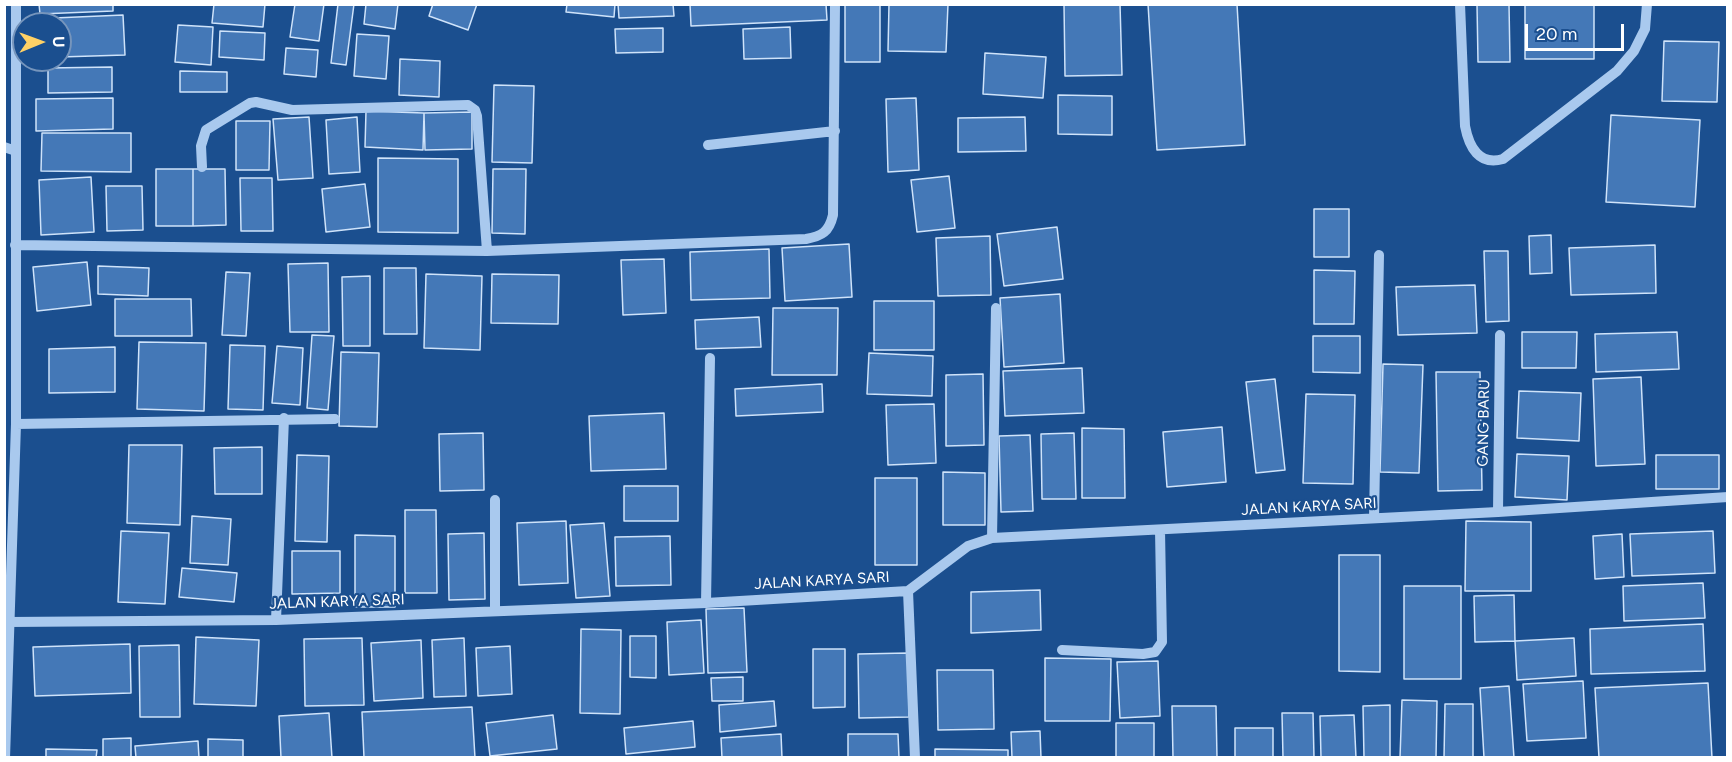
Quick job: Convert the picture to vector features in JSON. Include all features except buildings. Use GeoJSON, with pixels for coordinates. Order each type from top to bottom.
{"type":"FeatureCollection","features":[{"type":"Feature","properties":{"kind":"street"},"geometry":{"type":"LineString","coordinates":[[4,758],[16,427],[16,4]]}},
{"type":"Feature","properties":{"kind":"street"},"geometry":{"type":"LineString","coordinates":[[15,245],[487,251],[783,240],[820,236],[829,229],[833,215],[835,4]]}},
{"type":"Feature","properties":{"kind":"street"},"geometry":{"type":"LineString","coordinates":[[1460,4],[1465,126],[1468,140],[1480,157],[1495,162],[1503,159],[1617,71],[1634,51],[1645,29],[1647,4]]}},
{"type":"Feature","properties":{"kind":"street"},"geometry":{"type":"LineString","coordinates":[[202,167],[201,146],[206,130],[250,103],[263,102],[292,110],[468,105],[475,110],[477,116],[487,251]]}},
{"type":"Feature","properties":{"kind":"street"},"geometry":{"type":"LineString","coordinates":[[708,145],[835,131]]}},
{"type":"Feature","properties":{"kind":"street"},"geometry":{"type":"LineString","coordinates":[[4,147],[16,151]]}},
{"type":"Feature","properties":{"kind":"street"},"geometry":{"type":"LineString","coordinates":[[1374,518],[1379,255]]}},
{"type":"Feature","properties":{"kind":"street"},"geometry":{"type":"LineString","coordinates":[[992,538],[996,308]]}},
{"type":"Feature","properties":{"kind":"street","name":"GANG BARU"},"geometry":{"type":"LineString","coordinates":[[1498,512],[1500,335]]}},
{"type":"Feature","properties":{"kind":"street"},"geometry":{"type":"LineString","coordinates":[[706,603],[710,358]]}},
{"type":"Feature","properties":{"kind":"street"},"geometry":{"type":"LineString","coordinates":[[276,620],[284,418]]}},
{"type":"Feature","properties":{"kind":"street"},"geometry":{"type":"LineString","coordinates":[[16,427],[334,418]]}},
{"type":"Feature","properties":{"kind":"street","name":"JALAN KARYA SARI"},"geometry":{"type":"LineString","coordinates":[[9,622],[276,620],[706,603],[908,591],[968,546],[992,538],[1498,512],[1728,497]]}},
{"type":"Feature","properties":{"kind":"street"},"geometry":{"type":"LineString","coordinates":[[495,500],[495,611]]}},
{"type":"Feature","properties":{"kind":"street"},"geometry":{"type":"LineString","coordinates":[[1062,650],[1143,654],[1155,652],[1162,642],[1160,530]]}},
{"type":"Feature","properties":{"kind":"street"},"geometry":{"type":"LineString","coordinates":[[908,591],[915,758]]}}]}
